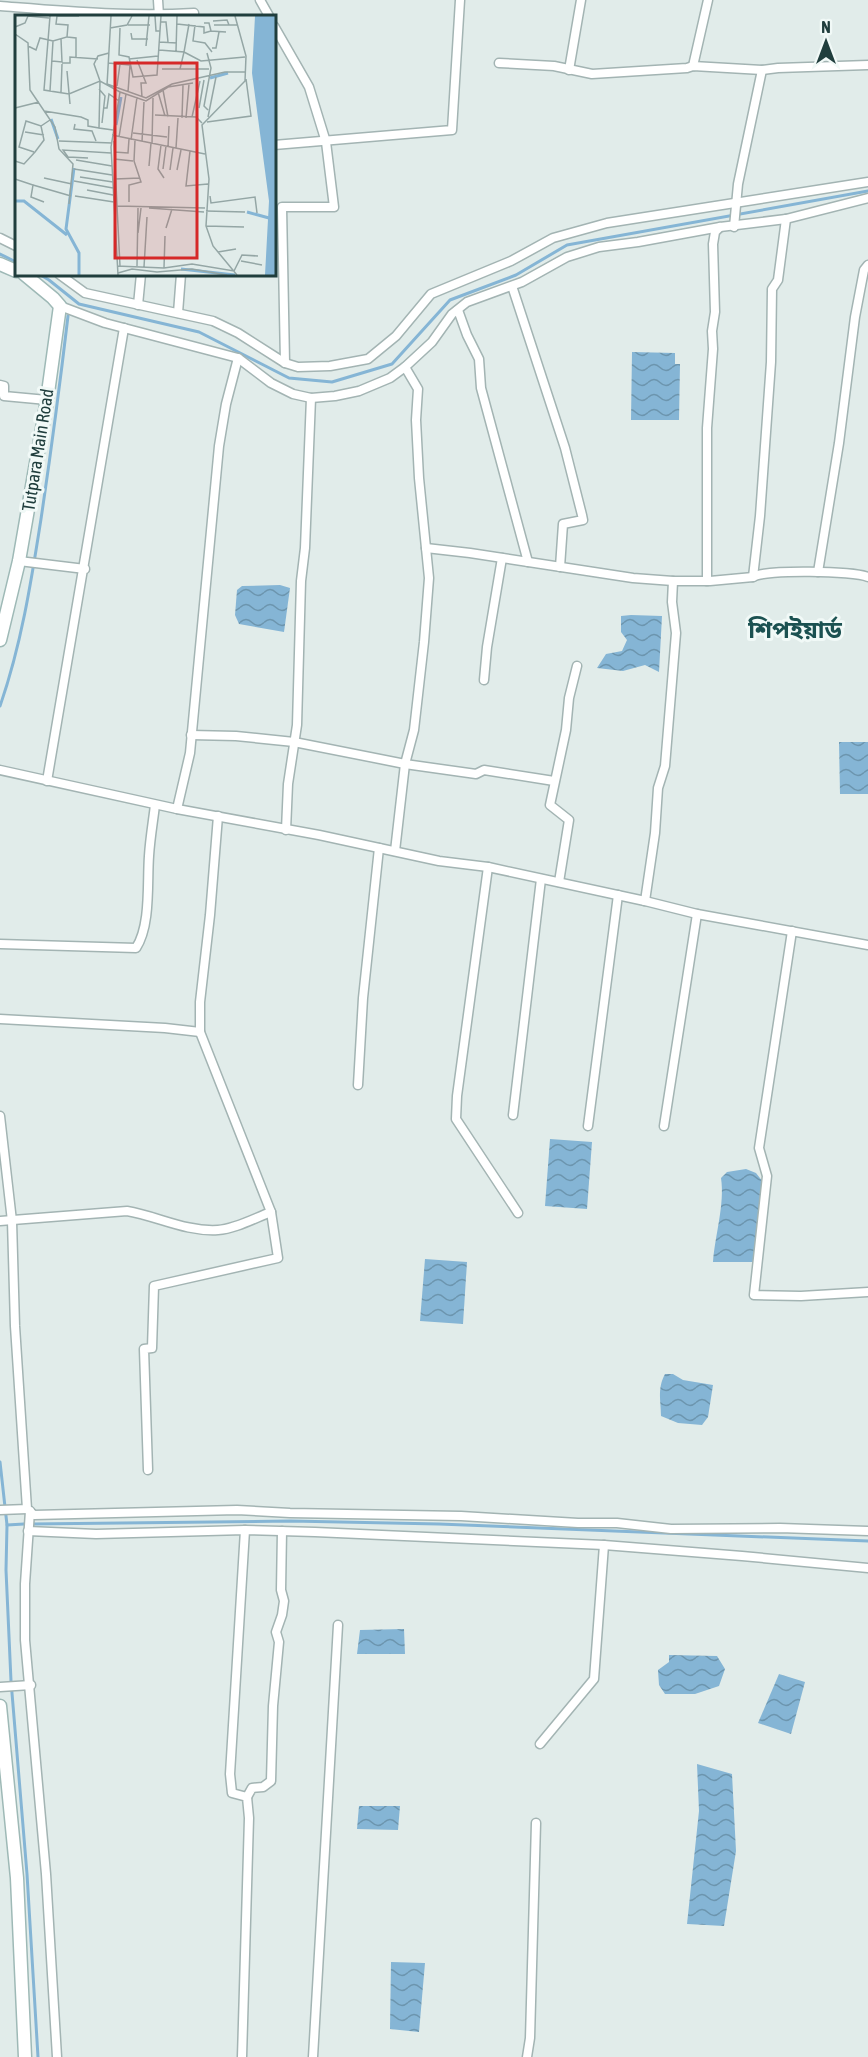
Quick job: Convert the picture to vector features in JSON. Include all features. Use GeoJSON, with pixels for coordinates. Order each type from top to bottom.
{"type":"FeatureCollection","features":[{"type":"Feature","properties":{"kind":"street"},"geometry":{"type":"LineString","coordinates":[[158,0],[159,15]]}},
{"type":"Feature","properties":{"kind":"street"},"geometry":{"type":"LineString","coordinates":[[260,0],[268,15]]}},
{"type":"Feature","properties":{"kind":"street"},"geometry":{"type":"LineString","coordinates":[[276,146],[452,130],[460,0]]}},
{"type":"Feature","properties":{"kind":"street"},"geometry":{"type":"LineString","coordinates":[[569,70],[581,0]]}},
{"type":"Feature","properties":{"kind":"street"},"geometry":{"type":"LineString","coordinates":[[693,66],[708,0]]}},
{"type":"Feature","properties":{"kind":"street"},"geometry":{"type":"LineString","coordinates":[[0,6],[53,13],[124,15]]}},
{"type":"Feature","properties":{"kind":"street"},"geometry":{"type":"LineString","coordinates":[[171,15],[194,13],[194,15]]}},
{"type":"Feature","properties":{"kind":"street"},"geometry":{"type":"LineString","coordinates":[[276,29],[309,87],[326,142],[334,207],[282,207],[285,363]]}},
{"type":"Feature","properties":{"kind":"street"},"geometry":{"type":"LineString","coordinates":[[499,63],[554,66],[592,74],[693,66],[762,70],[868,65]]}},
{"type":"Feature","properties":{"kind":"street"},"geometry":{"type":"LineString","coordinates":[[734,223],[735,206],[762,70]]}},
{"type":"Feature","properties":{"kind":"street"},"geometry":{"type":"LineString","coordinates":[[63,276],[85,293],[213,321],[238,333],[285,363],[298,367],[330,366],[368,359],[396,336],[431,294],[511,261],[553,238],[607,223],[735,206],[868,182]]}},
{"type":"Feature","properties":{"kind":"street"},"geometry":{"type":"LineString","coordinates":[[25,276],[60,306],[124,328],[238,358],[271,383],[293,394],[311,398],[335,396],[359,391],[390,378],[405,368],[432,342],[452,314],[467,302],[531,278],[567,257],[599,247],[638,243],[734,223],[786,219],[868,198]]}},
{"type":"Feature","properties":{"kind":"street"},"geometry":{"type":"LineString","coordinates":[[753,577],[765,463],[771,362],[772,289],[778,280],[786,219]]}},
{"type":"Feature","properties":{"kind":"street"},"geometry":{"type":"LineString","coordinates":[[707,581],[706,438],[715,312],[713,244],[715,232],[720,227]]}},
{"type":"Feature","properties":{"kind":"street"},"geometry":{"type":"LineString","coordinates":[[0,238],[15,246]]}},
{"type":"Feature","properties":{"kind":"street"},"geometry":{"type":"LineString","coordinates":[[0,264],[15,269]]}},
{"type":"Feature","properties":{"kind":"street"},"geometry":{"type":"LineString","coordinates":[[818,572],[840,443],[855,317],[864,270],[868,266]]}},
{"type":"Feature","properties":{"kind":"street"},"geometry":{"type":"LineString","coordinates":[[138,305],[141,276]]}},
{"type":"Feature","properties":{"kind":"street"},"geometry":{"type":"LineString","coordinates":[[178,313],[181,276]]}},
{"type":"Feature","properties":{"kind":"street"},"geometry":{"type":"LineString","coordinates":[[512,286],[566,448],[584,520],[563,524],[560,567]]}},
{"type":"Feature","properties":{"kind":"street","name":"Tutpara Main Road"},"geometry":{"type":"LineString","coordinates":[[0,640],[29,563],[60,306]]}},
{"type":"Feature","properties":{"kind":"street"},"geometry":{"type":"LineString","coordinates":[[458,310],[479,359],[481,388],[528,562]]}},
{"type":"Feature","properties":{"kind":"street"},"geometry":{"type":"LineString","coordinates":[[48,781],[124,328]]}},
{"type":"Feature","properties":{"kind":"street"},"geometry":{"type":"LineString","coordinates":[[177,809],[190,753],[219,446],[226,404],[238,358]]}},
{"type":"Feature","properties":{"kind":"street"},"geometry":{"type":"LineString","coordinates":[[395,851],[405,764],[414,730],[429,578],[419,478],[416,420],[418,390],[405,368]]}},
{"type":"Feature","properties":{"kind":"street"},"geometry":{"type":"LineString","coordinates":[[0,385],[4,386],[4,396],[47,400]]}},
{"type":"Feature","properties":{"kind":"street"},"geometry":{"type":"LineString","coordinates":[[286,830],[288,784],[297,725],[301,581],[305,548],[311,398]]}},
{"type":"Feature","properties":{"kind":"street"},"geometry":{"type":"LineString","coordinates":[[426,548],[633,578],[673,581],[753,577],[774,572],[843,573],[868,577]]}},
{"type":"Feature","properties":{"kind":"street"},"geometry":{"type":"LineString","coordinates":[[484,680],[487,646],[502,558]]}},
{"type":"Feature","properties":{"kind":"street"},"geometry":{"type":"LineString","coordinates":[[29,563],[85,569]]}},
{"type":"Feature","properties":{"kind":"street"},"geometry":{"type":"LineString","coordinates":[[645,901],[655,833],[658,788],[665,766],[676,633],[672,602],[673,581]]}},
{"type":"Feature","properties":{"kind":"street"},"geometry":{"type":"LineString","coordinates":[[559,882],[569,820],[550,805],[577,666]]}},
{"type":"Feature","properties":{"kind":"street"},"geometry":{"type":"LineString","coordinates":[[191,735],[236,736],[294,742],[405,764],[476,774],[484,770],[554,781]]}},
{"type":"Feature","properties":{"kind":"street"},"geometry":{"type":"LineString","coordinates":[[0,770],[155,805],[439,861],[488,867],[697,914],[868,945]]}},
{"type":"Feature","properties":{"kind":"street"},"geometry":{"type":"LineString","coordinates":[[0,944],[136,948],[145,920],[150,838],[155,805]]}},
{"type":"Feature","properties":{"kind":"street"},"geometry":{"type":"LineString","coordinates":[[148,1470],[144,1349],[152,1348],[154,1286],[278,1258],[271,1212],[200,1032],[200,1002],[218,816]]}},
{"type":"Feature","properties":{"kind":"street"},"geometry":{"type":"LineString","coordinates":[[358,1085],[363,998],[379,848]]}},
{"type":"Feature","properties":{"kind":"street"},"geometry":{"type":"LineString","coordinates":[[488,867],[456,1096],[456,1119],[518,1213]]}},
{"type":"Feature","properties":{"kind":"street"},"geometry":{"type":"LineString","coordinates":[[513,1115],[541,879]]}},
{"type":"Feature","properties":{"kind":"street"},"geometry":{"type":"LineString","coordinates":[[588,1126],[618,895]]}},
{"type":"Feature","properties":{"kind":"street"},"geometry":{"type":"LineString","coordinates":[[664,1126],[697,914]]}},
{"type":"Feature","properties":{"kind":"street"},"geometry":{"type":"LineString","coordinates":[[792,931],[759,1148],[767,1176],[754,1294],[811,1296],[868,1292]]}},
{"type":"Feature","properties":{"kind":"street"},"geometry":{"type":"LineString","coordinates":[[0,1019],[200,1032]]}},
{"type":"Feature","properties":{"kind":"street"},"geometry":{"type":"LineString","coordinates":[[0,1116],[12,1221],[15,1326],[28,1510],[25,1640],[31,1685],[36,1772],[46,1874],[57,2057]]}},
{"type":"Feature","properties":{"kind":"street"},"geometry":{"type":"LineString","coordinates":[[0,1221],[127,1211],[146,1214],[200,1230],[220,1230],[271,1212]]}},
{"type":"Feature","properties":{"kind":"street"},"geometry":{"type":"LineString","coordinates":[[0,1510],[28,1510],[34,1515],[237,1510],[290,1513],[461,1515],[578,1523],[617,1522],[671,1529],[770,1528],[868,1531]]}},
{"type":"Feature","properties":{"kind":"street"},"geometry":{"type":"LineString","coordinates":[[28,1531],[96,1534],[245,1530],[604,1545],[868,1568]]}},
{"type":"Feature","properties":{"kind":"street"},"geometry":{"type":"LineString","coordinates":[[245,1530],[230,1774],[232,1793],[247,1797]]}},
{"type":"Feature","properties":{"kind":"street"},"geometry":{"type":"LineString","coordinates":[[242,2057],[249,1818],[247,1797],[252,1788],[263,1787],[271,1781],[273,1706],[279,1642],[276,1632],[284,1601],[281,1590],[282,1531]]}},
{"type":"Feature","properties":{"kind":"street"},"geometry":{"type":"LineString","coordinates":[[540,1744],[594,1679],[604,1545]]}},
{"type":"Feature","properties":{"kind":"street"},"geometry":{"type":"LineString","coordinates":[[313,2057],[338,1625]]}},
{"type":"Feature","properties":{"kind":"street"},"geometry":{"type":"LineString","coordinates":[[0,1687],[31,1685]]}},
{"type":"Feature","properties":{"kind":"street"},"geometry":{"type":"LineString","coordinates":[[0,1706],[17,1878],[24,2057]]}},
{"type":"Feature","properties":{"kind":"street"},"geometry":{"type":"LineString","coordinates":[[527,2057],[530,2038],[536,1823]]}},
{"type":"Feature","properties":{"kind":"water"},"geometry":{"type":"Polygon","coordinates":[[[632,352],[675,353],[675,364],[680,364],[679,420],[631,420],[632,352]]]}},
{"type":"Feature","properties":{"kind":"water"},"geometry":{"type":"Polygon","coordinates":[[[280,585],[290,588],[284,632],[239,624],[235,615],[237,590],[242,586],[280,585]]]}},
{"type":"Feature","properties":{"kind":"water"},"geometry":{"type":"Polygon","coordinates":[[[621,616],[662,616],[659,672],[645,665],[623,671],[597,668],[606,654],[622,651],[627,640],[621,632],[621,616]]]}},
{"type":"Feature","properties":{"kind":"water"},"geometry":{"type":"Polygon","coordinates":[[[839,742],[868,742],[868,794],[840,794],[839,742]]]}},
{"type":"Feature","properties":{"kind":"water"},"geometry":{"type":"Polygon","coordinates":[[[550,1139],[592,1142],[587,1209],[545,1206],[550,1139]]]}},
{"type":"Feature","properties":{"kind":"water"},"geometry":{"type":"Polygon","coordinates":[[[746,1169],[756,1173],[763,1182],[754,1262],[713,1262],[721,1209],[721,1178],[727,1172],[746,1169]]]}},
{"type":"Feature","properties":{"kind":"water"},"geometry":{"type":"Polygon","coordinates":[[[425,1259],[467,1262],[463,1324],[420,1321],[425,1259]]]}},
{"type":"Feature","properties":{"kind":"water"},"geometry":{"type":"Polygon","coordinates":[[[665,1374],[673,1374],[683,1380],[713,1385],[708,1417],[702,1425],[678,1423],[661,1416],[660,1390],[665,1374]]]}},
{"type":"Feature","properties":{"kind":"water"},"geometry":{"type":"Polygon","coordinates":[[[404,1629],[405,1654],[357,1654],[360,1630],[404,1629]]]}},
{"type":"Feature","properties":{"kind":"water"},"geometry":{"type":"Polygon","coordinates":[[[669,1655],[717,1656],[725,1669],[719,1686],[695,1694],[665,1694],[659,1685],[658,1670],[669,1662],[669,1655]]]}},
{"type":"Feature","properties":{"kind":"water"},"geometry":{"type":"Polygon","coordinates":[[[779,1674],[805,1682],[791,1734],[758,1723],[779,1674]]]}},
{"type":"Feature","properties":{"kind":"water"},"geometry":{"type":"Polygon","coordinates":[[[697,1764],[732,1774],[736,1851],[724,1926],[687,1924],[699,1811],[697,1764]]]}},
{"type":"Feature","properties":{"kind":"water"},"geometry":{"type":"Polygon","coordinates":[[[359,1806],[400,1806],[398,1830],[357,1829],[359,1806]]]}},
{"type":"Feature","properties":{"kind":"water"},"geometry":{"type":"Polygon","coordinates":[[[391,1962],[425,1963],[419,2032],[390,2029],[391,1962]]]}},
{"type":"Feature","properties":{"kind":"waterway"},"geometry":{"type":"LineString","coordinates":[[42,276],[79,304],[199,332],[289,378],[332,382],[392,364],[450,300],[516,275],[567,245],[868,191]]}},
{"type":"Feature","properties":{"kind":"waterway"},"geometry":{"type":"LineString","coordinates":[[0,254],[15,262]]}},
{"type":"Feature","properties":{"kind":"waterway"},"geometry":{"type":"LineString","coordinates":[[0,706],[25,614],[52,443],[68,316]]}},
{"type":"Feature","properties":{"kind":"waterway"},"geometry":{"type":"LineString","coordinates":[[0,1462],[7,1525],[6,1570],[11,1681],[27,1874],[38,2057]]}},
{"type":"Feature","properties":{"kind":"waterway"},"geometry":{"type":"LineString","coordinates":[[32,1524],[291,1521],[439,1524],[868,1541]]}},
{"type":"Feature","properties":{"kind":"waterway"},"geometry":{"type":"LineString","coordinates":[[7,1525],[24,1524]]}},
{"type":"Feature","properties":{"kind":"district","name":"শিপইয়ার্ড"},"geometry":{"type":"Point","coordinates":[795,630]}}]}
